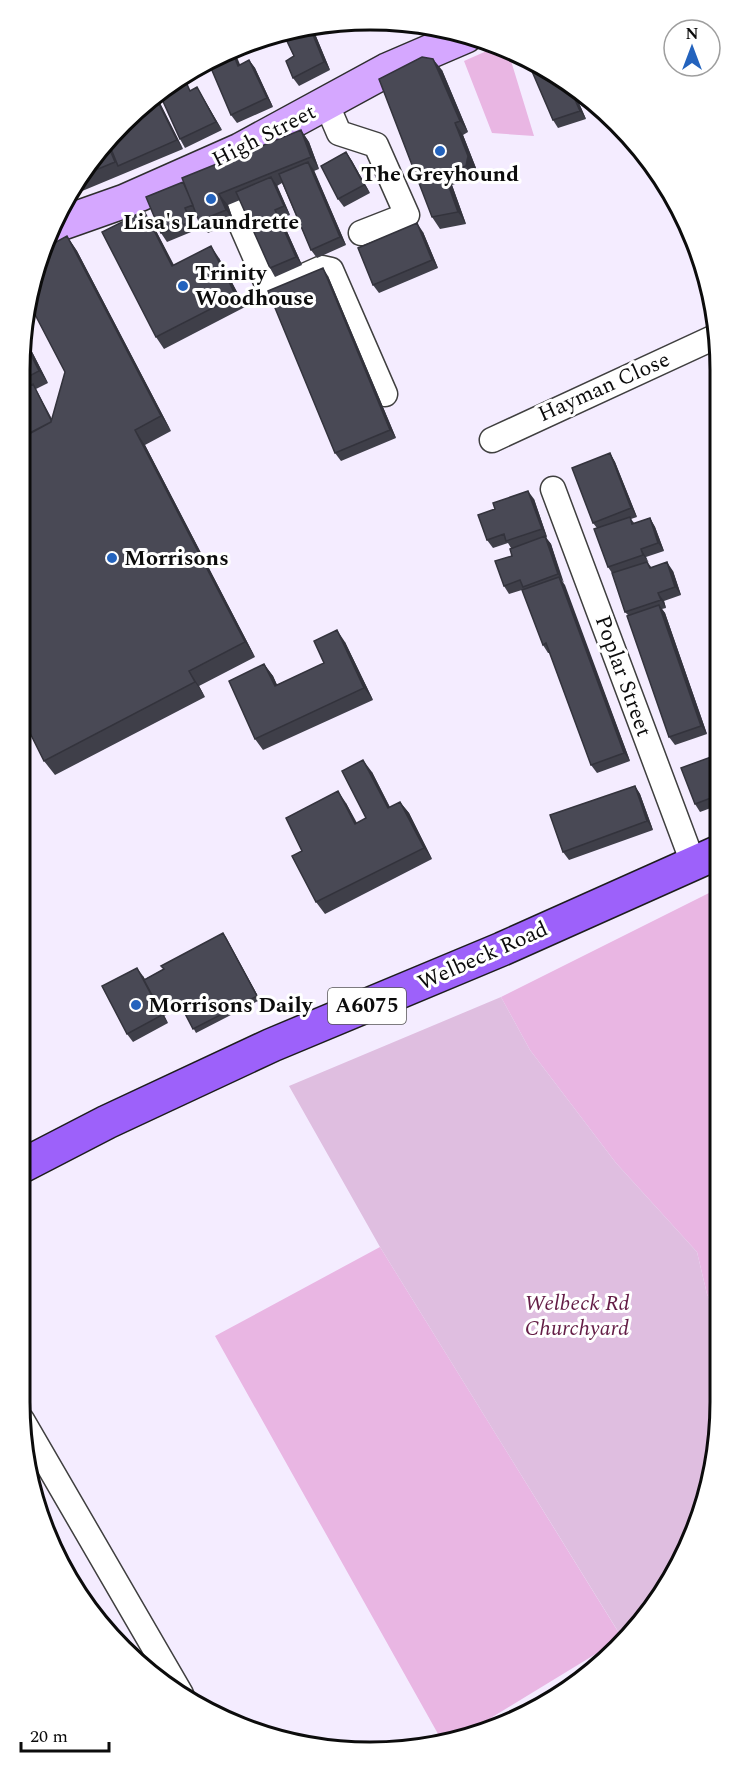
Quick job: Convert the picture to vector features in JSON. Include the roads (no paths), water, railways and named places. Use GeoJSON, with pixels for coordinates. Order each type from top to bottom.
{"type":"FeatureCollection","features":[{"type":"Feature","properties":{"kind":"main road","name":"Welbeck Road"},"geometry":{"type":"LineString","coordinates":[[30,1162],[107,1122],[272,1045],[502,949],[706,858]]}},
{"type":"Feature","properties":{"kind":"street","name":"High Street"},"geometry":{"type":"LineString","coordinates":[[64,223],[216,170],[387,70],[454,41]]}},
{"type":"Feature","properties":{"kind":"street"},"geometry":{"type":"LineString","coordinates":[[327,105],[339,133],[376,145],[407,215],[361,233]]}},
{"type":"Feature","properties":{"kind":"street"},"geometry":{"type":"LineString","coordinates":[[232,204],[270,291],[322,268],[331,270],[385,394]]}},
{"type":"Feature","properties":{"kind":"street","name":"Hayman Close"},"geometry":{"type":"LineString","coordinates":[[492,440],[708,340]]}},
{"type":"Feature","properties":{"kind":"street","name":"Poplar Street"},"geometry":{"type":"LineString","coordinates":[[553,489],[706,858]]}},
{"type":"Feature","properties":{"kind":"street"},"geometry":{"type":"LineString","coordinates":[[32,1438],[172,1679]]}},
{"type":"Feature","properties":{"kind":"place","name":"The Greyhound"},"geometry":{"type":"Point","coordinates":[440,151]}},
{"type":"Feature","properties":{"kind":"place","name":"Lisa's Laundrette"},"geometry":{"type":"Point","coordinates":[211,199]}},
{"type":"Feature","properties":{"kind":"place","name":"Trinity Woodhouse"},"geometry":{"type":"Point","coordinates":[183,286]}},
{"type":"Feature","properties":{"kind":"place","name":"Morrisons"},"geometry":{"type":"Point","coordinates":[112,558]}},
{"type":"Feature","properties":{"kind":"place","name":"Morrisons Daily"},"geometry":{"type":"Point","coordinates":[136,1005]}},
{"type":"Feature","properties":{"kind":"park label","name":"Welbeck Rd Churchyard"},"geometry":{"type":"Point","coordinates":[577,1316]}}]}
